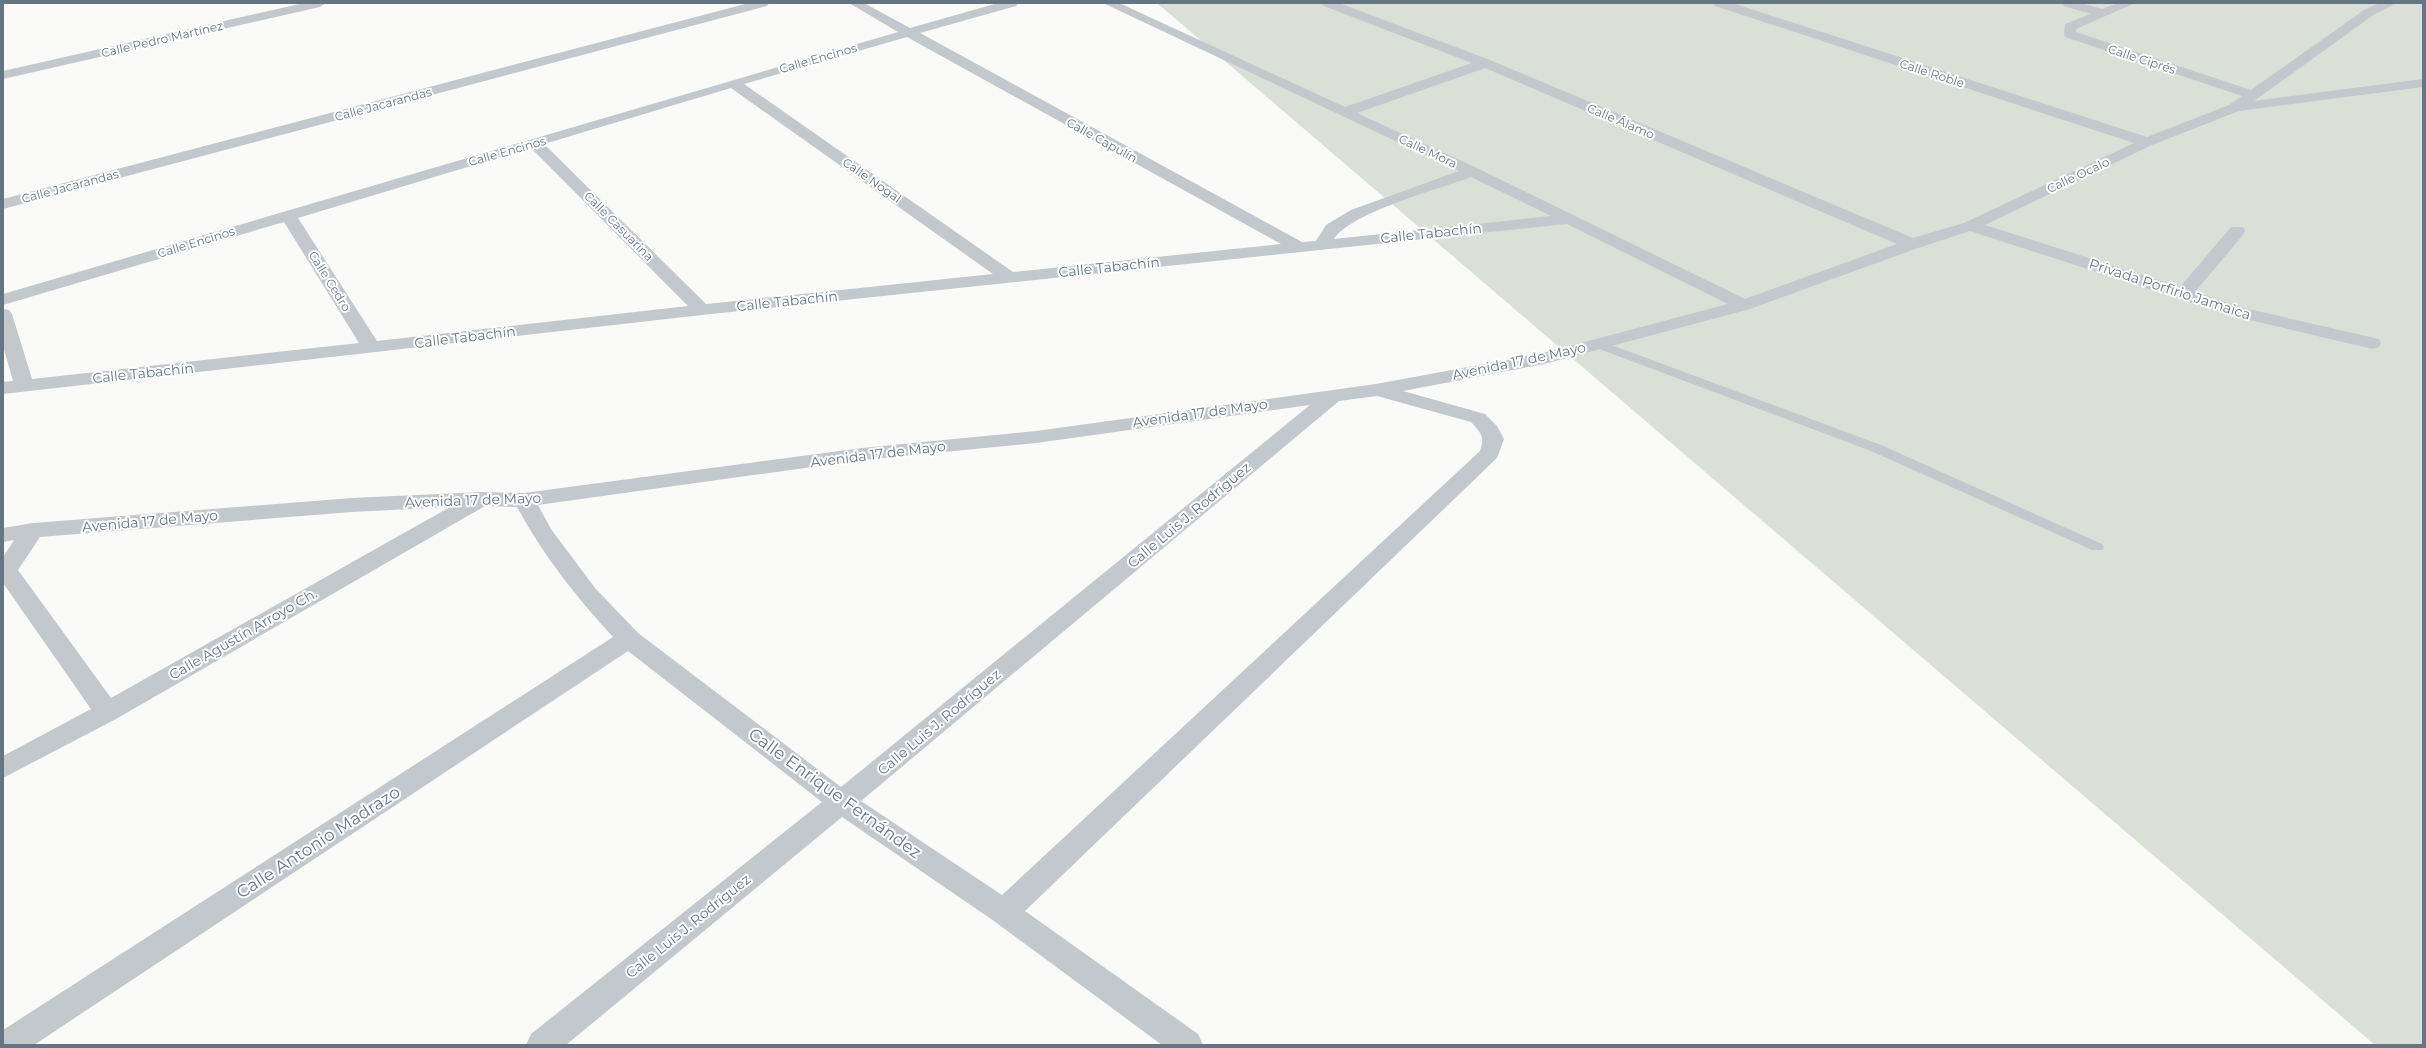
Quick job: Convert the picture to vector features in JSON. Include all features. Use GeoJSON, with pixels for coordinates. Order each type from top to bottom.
{"type":"FeatureCollection","features":[{"type":"Feature","properties":{"kind":"street","name":"Calle Pedro Martínez"},"geometry":{"type":"LineString","coordinates":[[3,75],[316,3]]}},
{"type":"Feature","properties":{"kind":"street","name":"Calle Jacarandas"},"geometry":{"type":"LineString","coordinates":[[3,204],[763,3]]}},
{"type":"Feature","properties":{"kind":"street","name":"Calle Capulín"},"geometry":{"type":"LineString","coordinates":[[855,3],[906,33],[1298,247]]}},
{"type":"Feature","properties":{"kind":"street","name":"Calle Encinos"},"geometry":{"type":"LineString","coordinates":[[3,300],[536,143],[733,83],[1012,3]]}},
{"type":"Feature","properties":{"kind":"street","name":"Calle Mora"},"geometry":{"type":"LineString","coordinates":[[1109,3],[1345,112],[1571,219],[1744,305]]}},
{"type":"Feature","properties":{"kind":"street","name":"Calle Álamo"},"geometry":{"type":"LineString","coordinates":[[1328,3],[1485,63],[1912,244]]}},
{"type":"Feature","properties":{"kind":"street","name":"Calle Roble"},"geometry":{"type":"LineString","coordinates":[[1718,3],[2147,142]]}},
{"type":"Feature","properties":{"kind":"street"},"geometry":{"type":"LineString","coordinates":[[2068,3],[2101,12]]}},
{"type":"Feature","properties":{"kind":"street","name":"Calle Ciprés"},"geometry":{"type":"LineString","coordinates":[[2129,3],[2101,12],[2070,27],[2070,34],[2253,95]]}},
{"type":"Feature","properties":{"kind":"street","name":"Calle Ocalo"},"geometry":{"type":"LineString","coordinates":[[1744,305],[1912,244],[1970,226],[2147,142],[2234,108],[2368,13],[2390,3]]}},
{"type":"Feature","properties":{"kind":"street"},"geometry":{"type":"LineString","coordinates":[[1345,112],[1485,63]]}},
{"type":"Feature","properties":{"kind":"street","name":"Calle Nogal"},"geometry":{"type":"LineString","coordinates":[[733,83],[1010,278]]}},
{"type":"Feature","properties":{"kind":"street"},"geometry":{"type":"LineString","coordinates":[[2234,108],[2423,83]]}},
{"type":"Feature","properties":{"kind":"street","name":"Calle Casuarina"},"geometry":{"type":"LineString","coordinates":[[536,143],[702,310]]}},
{"type":"Feature","properties":{"kind":"street"},"geometry":{"type":"LineString","coordinates":[[1321,245],[1332,229],[1357,213],[1472,172]]}},
{"type":"Feature","properties":{"kind":"street","name":"Calle Cedro"},"geometry":{"type":"LineString","coordinates":[[288,215],[372,348]]}},
{"type":"Feature","properties":{"kind":"street","name":"Calle Tabachín"},"geometry":{"type":"LineString","coordinates":[[3,388],[702,310],[1571,219]]}},
{"type":"Feature","properties":{"kind":"street","name":"Privada Porfirio Jamaica"},"geometry":{"type":"LineString","coordinates":[[1970,226],[2273,321],[2372,343]]}},
{"type":"Feature","properties":{"kind":"street"},"geometry":{"type":"LineString","coordinates":[[2184,294],[2237,231]]}},
{"type":"Feature","properties":{"kind":"street","name":"Avenida 17 de Mayo"},"geometry":{"type":"LineString","coordinates":[[3,535],[33,530],[352,505],[482,499],[524,500],[862,454],[1036,437],[1376,390],[1544,358],[1744,305]]}},
{"type":"Feature","properties":{"kind":"street"},"geometry":{"type":"LineString","coordinates":[[3,314],[24,386]]}},
{"type":"Feature","properties":{"kind":"street"},"geometry":{"type":"LineString","coordinates":[[1004,912],[1490,453],[1494,440],[1490,430],[1478,418],[1376,390]]}},
{"type":"Feature","properties":{"kind":"street","name":"Calle Luis J. Rodríguez"},"geometry":{"type":"LineString","coordinates":[[542,1045],[841,802],[1334,395]]}},
{"type":"Feature","properties":{"kind":"street","name":"Calle Agustín Arroyo Ch."},"geometry":{"type":"LineString","coordinates":[[3,768],[107,712],[482,499]]}},
{"type":"Feature","properties":{"kind":"street","name":"Calle Enrique Fernández"},"geometry":{"type":"LineString","coordinates":[[524,500],[542,532],[587,594],[629,639],[841,802],[1004,912],[1187,1045]]}},
{"type":"Feature","properties":{"kind":"street"},"geometry":{"type":"LineString","coordinates":[[33,530],[5,570],[107,712]]}},
{"type":"Feature","properties":{"kind":"street","name":"Calle Antonio Madrazo"},"geometry":{"type":"LineString","coordinates":[[8,1045],[629,639]]}},
{"type":"Feature","properties":{"kind":"lane"},"geometry":{"type":"LineString","coordinates":[[1598,344],[1876,448],[2097,547]]}},
{"type":"Feature","properties":{"kind":"shaded area"},"geometry":{"type":"Polygon","coordinates":[[[1157,3],[2423,3],[2423,1045],[2375,1045],[1157,3]]]}}]}
